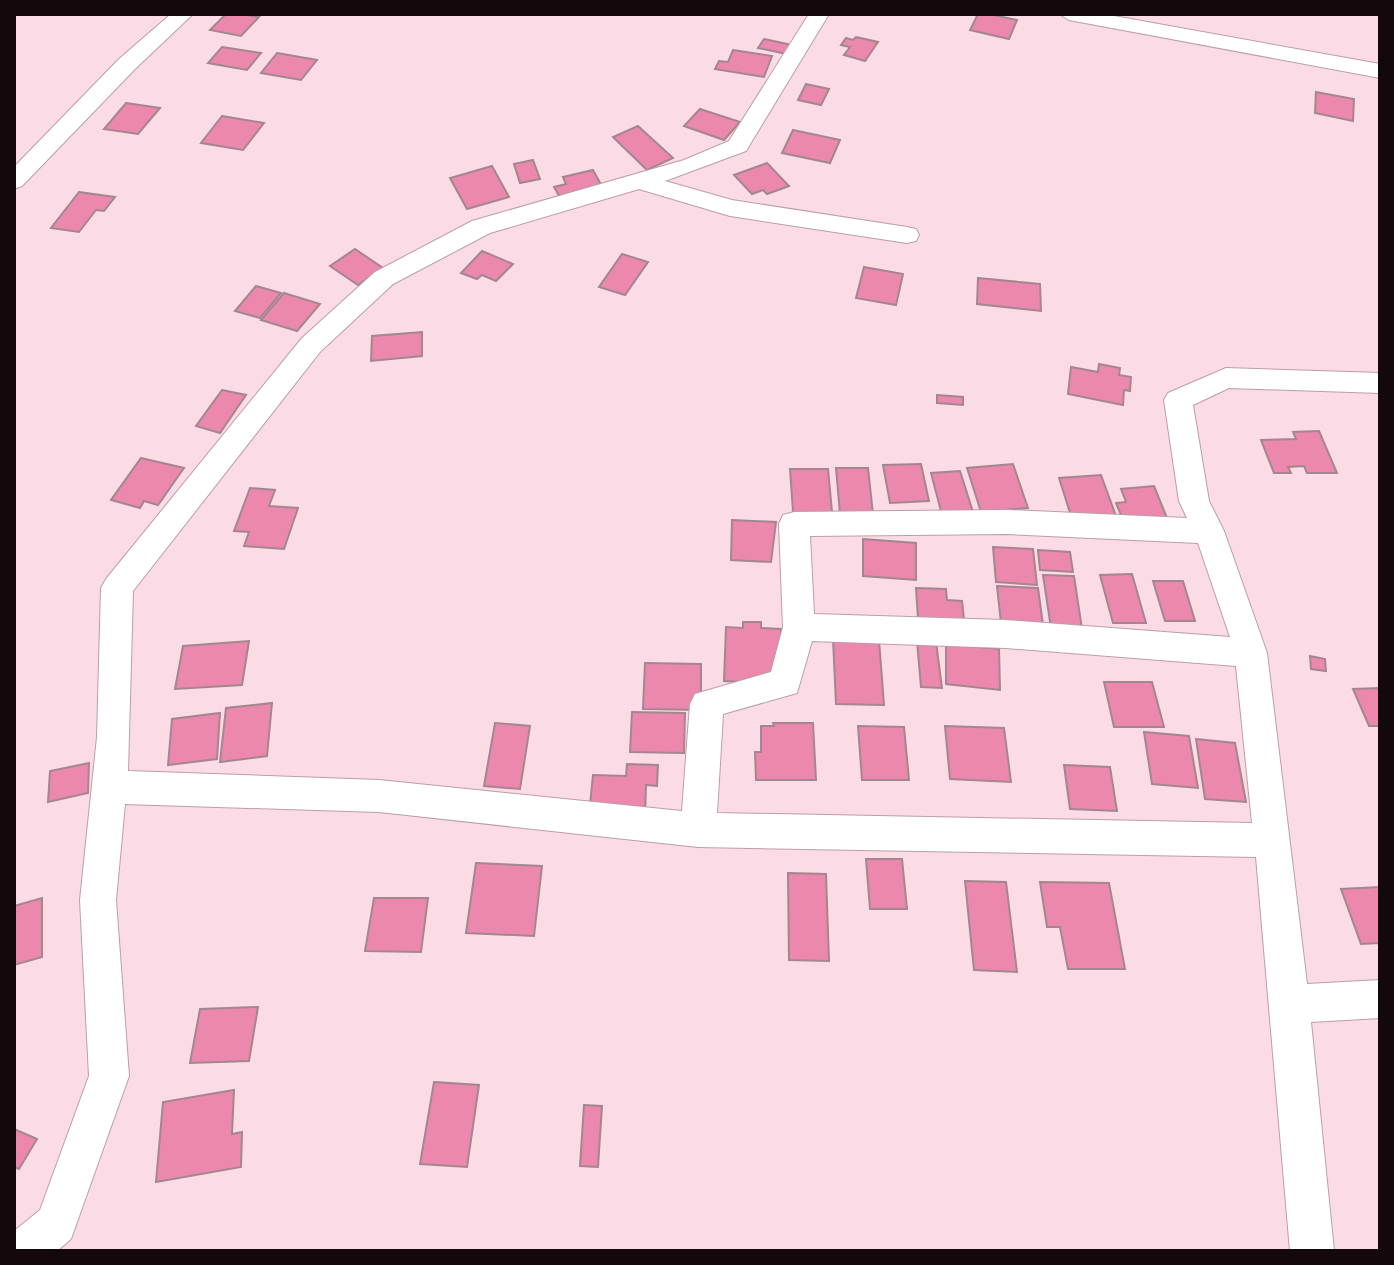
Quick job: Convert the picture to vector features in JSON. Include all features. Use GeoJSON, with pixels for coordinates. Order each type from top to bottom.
{"type":"FeatureCollection","features":[{"type":"Feature","properties":{"kind":"street"},"geometry":{"type":"LineString","coordinates":[[14,181],[127,64],[183,14]]}},
{"type":"Feature","properties":{"kind":"street"},"geometry":{"type":"LineString","coordinates":[[24,1251],[56,1224],[109,1076],[98,900],[114,737],[117,588],[311,345],[384,278],[481,227],[692,165],[738,146],[819,14]]}},
{"type":"Feature","properties":{"kind":"street"},"geometry":{"type":"LineString","coordinates":[[1069,14],[1380,71]]}},
{"type":"Feature","properties":{"kind":"street"},"geometry":{"type":"LineString","coordinates":[[640,181],[730,208],[907,235]]}},
{"type":"Feature","properties":{"kind":"street"},"geometry":{"type":"LineString","coordinates":[[1312,1251],[1290,1004],[1251,653],[1209,531],[1194,501],[1178,400],[1226,378],[1380,383]]}},
{"type":"Feature","properties":{"kind":"street"},"geometry":{"type":"LineString","coordinates":[[698,830],[707,704],[785,683],[799,627],[794,524],[1008,522],[1209,531]]}},
{"type":"Feature","properties":{"kind":"street"},"geometry":{"type":"LineString","coordinates":[[799,627],[1005,634],[1251,653]]}},
{"type":"Feature","properties":{"kind":"street"},"geometry":{"type":"LineString","coordinates":[[110,787],[379,796],[698,830],[1273,840]]}},
{"type":"Feature","properties":{"kind":"street"},"geometry":{"type":"LineString","coordinates":[[1290,1004],[1380,999]]}},
{"type":"Feature","properties":{"kind":"building"},"geometry":{"type":"Polygon","coordinates":[[[226,14],[259,17],[241,36],[210,30],[226,14]]]}},
{"type":"Feature","properties":{"kind":"building"},"geometry":{"type":"Polygon","coordinates":[[[978,14],[1017,20],[1009,39],[970,30],[978,14]]]}},
{"type":"Feature","properties":{"kind":"building"},"geometry":{"type":"Polygon","coordinates":[[[856,37],[878,42],[865,61],[844,55],[850,47],[841,45],[846,38],[853,40],[856,37]]]}},
{"type":"Feature","properties":{"kind":"building"},"geometry":{"type":"Polygon","coordinates":[[[764,39],[792,45],[787,54],[758,48],[764,39]]]}},
{"type":"Feature","properties":{"kind":"building"},"geometry":{"type":"Polygon","coordinates":[[[222,47],[261,53],[247,70],[208,63],[222,47]]]}},
{"type":"Feature","properties":{"kind":"building"},"geometry":{"type":"Polygon","coordinates":[[[733,50],[772,56],[764,77],[715,69],[719,61],[728,62],[733,50]]]}},
{"type":"Feature","properties":{"kind":"building"},"geometry":{"type":"Polygon","coordinates":[[[277,53],[317,60],[301,80],[261,73],[277,53]]]}},
{"type":"Feature","properties":{"kind":"building"},"geometry":{"type":"Polygon","coordinates":[[[806,84],[829,89],[821,105],[798,100],[806,84]]]}},
{"type":"Feature","properties":{"kind":"building"},"geometry":{"type":"Polygon","coordinates":[[[1316,92],[1354,99],[1353,121],[1315,113],[1316,92]]]}},
{"type":"Feature","properties":{"kind":"building"},"geometry":{"type":"Polygon","coordinates":[[[126,103],[160,108],[138,134],[104,129],[126,103]]]}},
{"type":"Feature","properties":{"kind":"building"},"geometry":{"type":"Polygon","coordinates":[[[700,109],[740,122],[724,140],[684,126],[700,109]]]}},
{"type":"Feature","properties":{"kind":"building"},"geometry":{"type":"Polygon","coordinates":[[[222,116],[264,123],[243,150],[201,143],[222,116]]]}},
{"type":"Feature","properties":{"kind":"building"},"geometry":{"type":"Polygon","coordinates":[[[638,126],[673,158],[647,170],[613,137],[638,126]]]}},
{"type":"Feature","properties":{"kind":"building"},"geometry":{"type":"Polygon","coordinates":[[[793,130],[840,140],[830,163],[782,153],[793,130]]]}},
{"type":"Feature","properties":{"kind":"building"},"geometry":{"type":"Polygon","coordinates":[[[533,160],[540,179],[520,183],[514,164],[533,160]]]}},
{"type":"Feature","properties":{"kind":"building"},"geometry":{"type":"Polygon","coordinates":[[[767,163],[789,186],[767,194],[763,190],[752,194],[734,175],[767,163]]]}},
{"type":"Feature","properties":{"kind":"building"},"geometry":{"type":"Polygon","coordinates":[[[492,166],[509,197],[467,209],[450,178],[492,166]]]}},
{"type":"Feature","properties":{"kind":"building"},"geometry":{"type":"Polygon","coordinates":[[[593,170],[603,188],[561,199],[554,187],[566,184],[563,177],[593,170]]]}},
{"type":"Feature","properties":{"kind":"building"},"geometry":{"type":"Polygon","coordinates":[[[79,192],[115,197],[104,211],[96,210],[79,232],[51,228],[79,192]]]}},
{"type":"Feature","properties":{"kind":"building"},"geometry":{"type":"Polygon","coordinates":[[[355,249],[383,268],[358,285],[330,266],[355,249]]]}},
{"type":"Feature","properties":{"kind":"building"},"geometry":{"type":"Polygon","coordinates":[[[482,251],[513,264],[496,281],[482,275],[477,279],[461,273],[482,251]]]}},
{"type":"Feature","properties":{"kind":"building"},"geometry":{"type":"Polygon","coordinates":[[[622,254],[648,262],[625,295],[599,287],[622,254]]]}},
{"type":"Feature","properties":{"kind":"building"},"geometry":{"type":"Polygon","coordinates":[[[864,267],[903,274],[896,305],[856,298],[864,267]]]}},
{"type":"Feature","properties":{"kind":"building"},"geometry":{"type":"Polygon","coordinates":[[[978,278],[1040,284],[1041,311],[977,304],[978,278]]]}},
{"type":"Feature","properties":{"kind":"building"},"geometry":{"type":"Polygon","coordinates":[[[256,286],[281,293],[260,318],[235,311],[256,286]]]}},
{"type":"Feature","properties":{"kind":"building"},"geometry":{"type":"Polygon","coordinates":[[[284,293],[320,304],[297,331],[261,320],[284,293]]]}},
{"type":"Feature","properties":{"kind":"building"},"geometry":{"type":"Polygon","coordinates":[[[422,332],[422,356],[371,361],[372,336],[422,332]]]}},
{"type":"Feature","properties":{"kind":"building"},"geometry":{"type":"Polygon","coordinates":[[[1099,364],[1120,368],[1119,375],[1131,377],[1130,391],[1124,390],[1123,405],[1068,394],[1071,367],[1098,372],[1099,364]]]}},
{"type":"Feature","properties":{"kind":"building"},"geometry":{"type":"Polygon","coordinates":[[[222,390],[246,395],[220,433],[196,426],[222,390]]]}},
{"type":"Feature","properties":{"kind":"building"},"geometry":{"type":"Polygon","coordinates":[[[937,395],[963,397],[963,405],[937,403],[937,395]]]}},
{"type":"Feature","properties":{"kind":"building"},"geometry":{"type":"Polygon","coordinates":[[[1319,431],[1337,473],[1307,473],[1304,466],[1288,467],[1291,473],[1274,473],[1261,440],[1296,439],[1293,432],[1319,431]]]}},
{"type":"Feature","properties":{"kind":"building"},"geometry":{"type":"Polygon","coordinates":[[[141,458],[184,468],[158,505],[144,501],[140,508],[111,500],[141,458]]]}},
{"type":"Feature","properties":{"kind":"building"},"geometry":{"type":"Polygon","coordinates":[[[921,464],[929,501],[890,503],[883,465],[921,464]]]}},
{"type":"Feature","properties":{"kind":"building"},"geometry":{"type":"Polygon","coordinates":[[[1013,464],[1028,508],[981,512],[967,468],[1013,464]]]}},
{"type":"Feature","properties":{"kind":"building"},"geometry":{"type":"Polygon","coordinates":[[[836,468],[868,468],[873,514],[840,514],[836,468]]]}},
{"type":"Feature","properties":{"kind":"building"},"geometry":{"type":"Polygon","coordinates":[[[790,469],[828,469],[832,512],[793,512],[790,469]]]}},
{"type":"Feature","properties":{"kind":"building"},"geometry":{"type":"Polygon","coordinates":[[[960,471],[973,512],[942,515],[931,473],[960,471]]]}},
{"type":"Feature","properties":{"kind":"building"},"geometry":{"type":"Polygon","coordinates":[[[1101,475],[1116,516],[1072,519],[1059,478],[1101,475]]]}},
{"type":"Feature","properties":{"kind":"building"},"geometry":{"type":"Polygon","coordinates":[[[1154,486],[1169,523],[1126,527],[1116,503],[1126,502],[1121,489],[1154,486]]]}},
{"type":"Feature","properties":{"kind":"building"},"geometry":{"type":"Polygon","coordinates":[[[250,488],[275,490],[269,506],[298,508],[284,549],[244,546],[249,532],[234,531],[250,488]]]}},
{"type":"Feature","properties":{"kind":"building"},"geometry":{"type":"Polygon","coordinates":[[[732,520],[776,522],[771,562],[731,560],[732,520]]]}},
{"type":"Feature","properties":{"kind":"building"},"geometry":{"type":"Polygon","coordinates":[[[863,539],[916,543],[916,580],[863,576],[863,539]]]}},
{"type":"Feature","properties":{"kind":"building"},"geometry":{"type":"Polygon","coordinates":[[[993,547],[1033,549],[1037,585],[996,582],[993,547]]]}},
{"type":"Feature","properties":{"kind":"building"},"geometry":{"type":"Polygon","coordinates":[[[1038,550],[1070,552],[1073,572],[1040,570],[1038,550]]]}},
{"type":"Feature","properties":{"kind":"building"},"geometry":{"type":"Polygon","coordinates":[[[1132,574],[1146,623],[1113,623],[1100,575],[1132,574]]]}},
{"type":"Feature","properties":{"kind":"building"},"geometry":{"type":"Polygon","coordinates":[[[1043,575],[1074,576],[1082,629],[1051,628],[1043,575]]]}},
{"type":"Feature","properties":{"kind":"building"},"geometry":{"type":"Polygon","coordinates":[[[1153,581],[1183,581],[1195,621],[1165,621],[1153,581]]]}},
{"type":"Feature","properties":{"kind":"building"},"geometry":{"type":"Polygon","coordinates":[[[997,586],[1038,588],[1043,625],[1001,623],[997,586]]]}},
{"type":"Feature","properties":{"kind":"building"},"geometry":{"type":"Polygon","coordinates":[[[916,588],[946,589],[947,600],[962,601],[964,620],[918,618],[916,588]]]}},
{"type":"Feature","properties":{"kind":"building"},"geometry":{"type":"Polygon","coordinates":[[[743,622],[761,622],[761,628],[781,629],[780,676],[763,683],[724,681],[726,627],[743,628],[743,622]]]}},
{"type":"Feature","properties":{"kind":"building"},"geometry":{"type":"Polygon","coordinates":[[[833,639],[879,640],[884,705],[836,704],[833,639]]]}},
{"type":"Feature","properties":{"kind":"building"},"geometry":{"type":"Polygon","coordinates":[[[249,641],[242,685],[175,689],[183,646],[249,641]]]}},
{"type":"Feature","properties":{"kind":"building"},"geometry":{"type":"Polygon","coordinates":[[[917,641],[936,642],[942,688],[921,687],[917,641]]]}},
{"type":"Feature","properties":{"kind":"building"},"geometry":{"type":"Polygon","coordinates":[[[946,644],[999,649],[1000,690],[946,684],[946,644]]]}},
{"type":"Feature","properties":{"kind":"building"},"geometry":{"type":"Polygon","coordinates":[[[1310,656],[1325,659],[1326,671],[1311,669],[1310,656]]]}},
{"type":"Feature","properties":{"kind":"building"},"geometry":{"type":"Polygon","coordinates":[[[645,663],[701,664],[701,710],[643,709],[645,663]]]}},
{"type":"Feature","properties":{"kind":"building"},"geometry":{"type":"Polygon","coordinates":[[[1104,682],[1152,682],[1164,727],[1114,727],[1104,682]]]}},
{"type":"Feature","properties":{"kind":"building"},"geometry":{"type":"Polygon","coordinates":[[[1380,688],[1380,726],[1369,726],[1353,689],[1380,688]]]}},
{"type":"Feature","properties":{"kind":"building"},"geometry":{"type":"Polygon","coordinates":[[[272,703],[267,756],[220,762],[226,708],[272,703]]]}},
{"type":"Feature","properties":{"kind":"building"},"geometry":{"type":"Polygon","coordinates":[[[632,712],[685,713],[684,753],[630,752],[632,712]]]}},
{"type":"Feature","properties":{"kind":"building"},"geometry":{"type":"Polygon","coordinates":[[[220,713],[217,759],[168,765],[172,719],[220,713]]]}},
{"type":"Feature","properties":{"kind":"building"},"geometry":{"type":"Polygon","coordinates":[[[495,723],[530,726],[520,789],[484,786],[495,723]]]}},
{"type":"Feature","properties":{"kind":"building"},"geometry":{"type":"Polygon","coordinates":[[[773,723],[813,723],[816,780],[756,780],[755,752],[761,752],[761,726],[774,726],[773,723]]]}},
{"type":"Feature","properties":{"kind":"building"},"geometry":{"type":"Polygon","coordinates":[[[858,726],[904,727],[909,780],[862,780],[858,726]]]}},
{"type":"Feature","properties":{"kind":"building"},"geometry":{"type":"Polygon","coordinates":[[[945,726],[1004,728],[1011,782],[950,779],[945,726]]]}},
{"type":"Feature","properties":{"kind":"building"},"geometry":{"type":"Polygon","coordinates":[[[1144,732],[1189,736],[1198,788],[1152,784],[1144,732]]]}},
{"type":"Feature","properties":{"kind":"building"},"geometry":{"type":"Polygon","coordinates":[[[1196,739],[1235,743],[1246,802],[1205,799],[1196,739]]]}},
{"type":"Feature","properties":{"kind":"building"},"geometry":{"type":"Polygon","coordinates":[[[89,763],[88,793],[48,802],[50,771],[89,763]]]}},
{"type":"Feature","properties":{"kind":"building"},"geometry":{"type":"Polygon","coordinates":[[[627,764],[658,765],[657,786],[646,785],[645,816],[589,814],[593,775],[626,776],[627,764]]]}},
{"type":"Feature","properties":{"kind":"building"},"geometry":{"type":"Polygon","coordinates":[[[1064,765],[1110,767],[1117,811],[1070,809],[1064,765]]]}},
{"type":"Feature","properties":{"kind":"building"},"geometry":{"type":"Polygon","coordinates":[[[866,859],[902,859],[907,909],[870,909],[866,859]]]}},
{"type":"Feature","properties":{"kind":"building"},"geometry":{"type":"Polygon","coordinates":[[[476,863],[542,866],[534,936],[466,933],[476,863]]]}},
{"type":"Feature","properties":{"kind":"building"},"geometry":{"type":"Polygon","coordinates":[[[788,873],[826,874],[829,961],[789,960],[788,873]]]}},
{"type":"Feature","properties":{"kind":"building"},"geometry":{"type":"Polygon","coordinates":[[[965,881],[1006,882],[1017,972],[974,970],[965,881]]]}},
{"type":"Feature","properties":{"kind":"building"},"geometry":{"type":"Polygon","coordinates":[[[1040,882],[1109,883],[1125,969],[1068,969],[1060,927],[1047,927],[1040,882]]]}},
{"type":"Feature","properties":{"kind":"building"},"geometry":{"type":"Polygon","coordinates":[[[1380,887],[1380,943],[1361,944],[1341,889],[1380,887]]]}},
{"type":"Feature","properties":{"kind":"building"},"geometry":{"type":"Polygon","coordinates":[[[42,898],[42,957],[14,965],[14,906],[42,898]]]}},
{"type":"Feature","properties":{"kind":"building"},"geometry":{"type":"Polygon","coordinates":[[[374,898],[428,898],[421,952],[365,951],[374,898]]]}},
{"type":"Feature","properties":{"kind":"building"},"geometry":{"type":"Polygon","coordinates":[[[258,1007],[249,1061],[190,1063],[200,1009],[258,1007]]]}},
{"type":"Feature","properties":{"kind":"building"},"geometry":{"type":"Polygon","coordinates":[[[434,1082],[479,1085],[467,1167],[420,1164],[434,1082]]]}},
{"type":"Feature","properties":{"kind":"building"},"geometry":{"type":"Polygon","coordinates":[[[234,1090],[232,1134],[242,1132],[241,1167],[156,1182],[163,1102],[234,1090]]]}},
{"type":"Feature","properties":{"kind":"building"},"geometry":{"type":"Polygon","coordinates":[[[584,1105],[602,1106],[598,1167],[580,1166],[584,1105]]]}},
{"type":"Feature","properties":{"kind":"building"},"geometry":{"type":"Polygon","coordinates":[[[14,1129],[37,1139],[19,1169],[14,1167],[14,1129]]]}}]}
